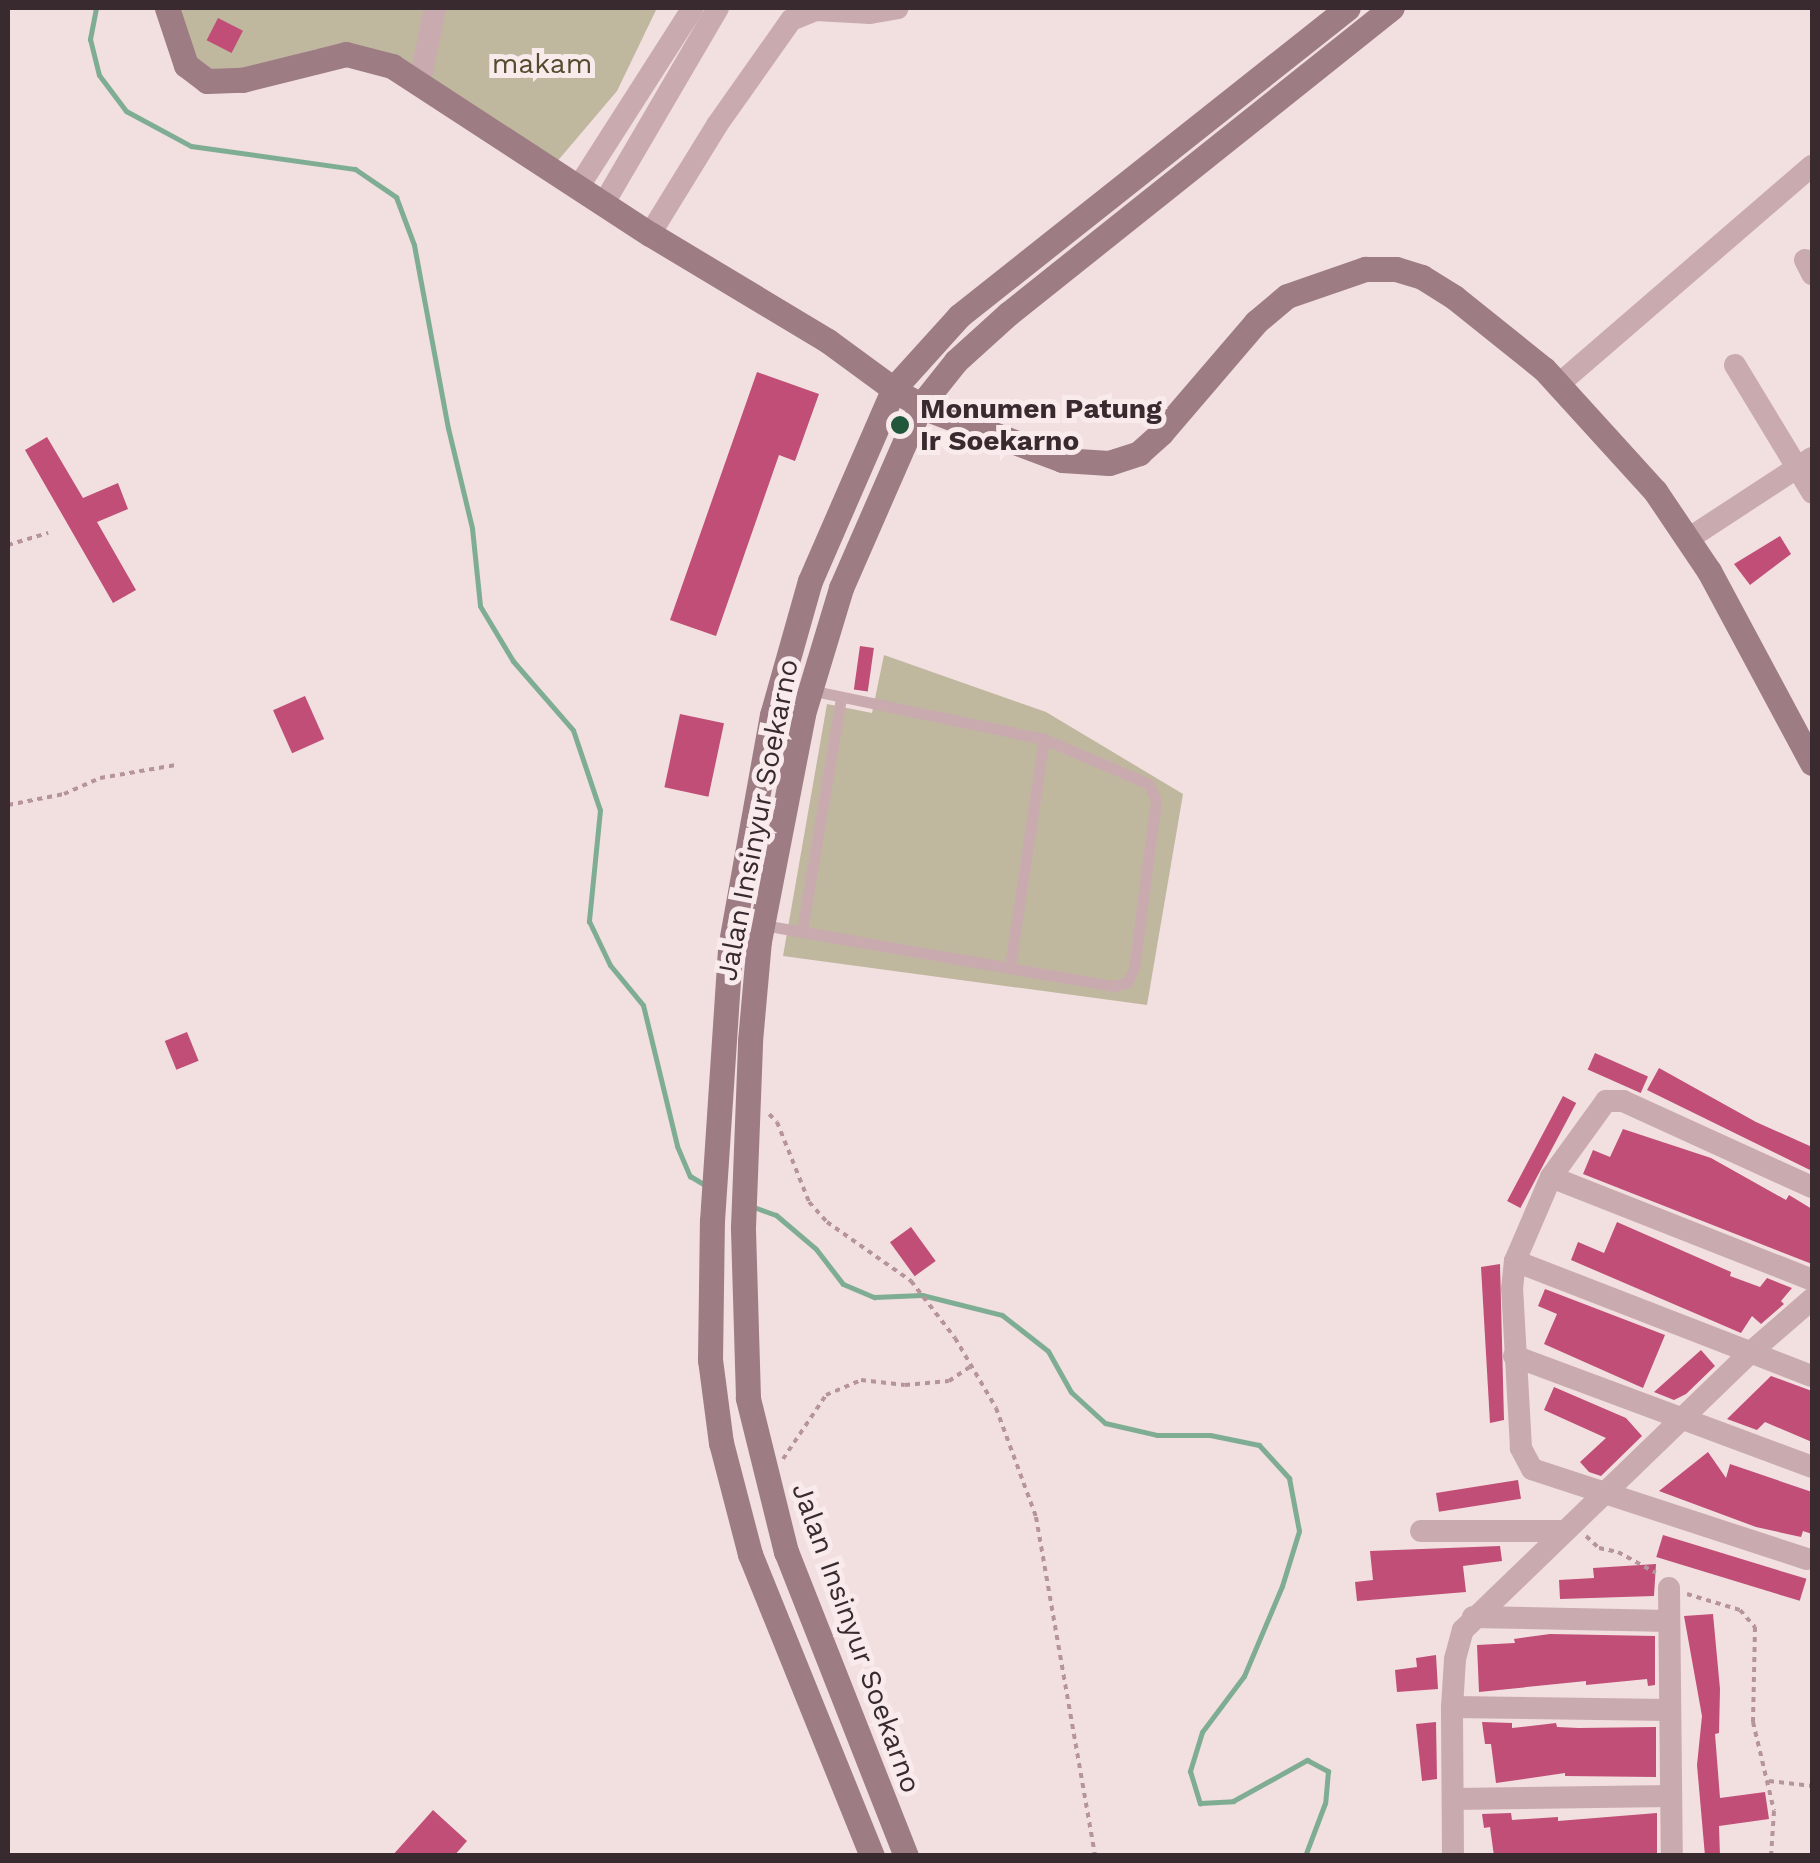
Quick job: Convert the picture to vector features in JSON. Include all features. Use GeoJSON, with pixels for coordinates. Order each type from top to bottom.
{"type":"FeatureCollection","features":[{"type":"Feature","properties":{"kind":"main road"},"geometry":{"type":"LineString","coordinates":[[167,8],[186,65],[207,81],[242,80],[346,54],[377,59],[420,81],[650,234],[828,341],[921,405],[1062,460],[1127,460],[1161,434],[1256,322],[1287,296],[1328,279],[1382,267],[1422,278],[1454,296],[1507,336],[1559,384],[1654,491],[1688,539],[1812,763]]}},
{"type":"Feature","properties":{"kind":"main road","name":"Jalan Insinyur Soekarno"},"geometry":{"type":"LineString","coordinates":[[872,1856],[750,1554],[733,1497],[710,1360],[712,1220],[730,948],[772,715],[810,581],[894,388],[959,316],[1348,8]]}},
{"type":"Feature","properties":{"kind":"main road","name":"Jalan Insinyur Soekarno"},"geometry":{"type":"LineString","coordinates":[[906,1856],[786,1552],[764,1476],[748,1398],[744,1227],[748,1097],[763,925],[809,690],[841,588],[921,405],[956,361],[1008,314],[1392,8]]}},
{"type":"Feature","properties":{"kind":"main road"},"geometry":{"type":"LineString","coordinates":[[715,1163],[747,1163]]}},
{"type":"Feature","properties":{"kind":"street"},"geometry":{"type":"LineString","coordinates":[[420,81],[435,8]]}},
{"type":"Feature","properties":{"kind":"street"},"geometry":{"type":"LineString","coordinates":[[579,186],[693,8]]}},
{"type":"Feature","properties":{"kind":"street"},"geometry":{"type":"LineString","coordinates":[[604,203],[718,8]]}},
{"type":"Feature","properties":{"kind":"street"},"geometry":{"type":"LineString","coordinates":[[650,234],[716,125],[791,20],[816,10],[870,13],[898,8]]}},
{"type":"Feature","properties":{"kind":"street"},"geometry":{"type":"LineString","coordinates":[[1559,384],[1812,166]]}},
{"type":"Feature","properties":{"kind":"street"},"geometry":{"type":"LineString","coordinates":[[1735,365],[1805,462],[1812,492]]}},
{"type":"Feature","properties":{"kind":"street"},"geometry":{"type":"LineString","coordinates":[[1688,539],[1805,462]]}},
{"type":"Feature","properties":{"kind":"street"},"geometry":{"type":"LineString","coordinates":[[1808,1559],[1542,1474],[1526,1464],[1514,1356],[1515,1261],[1552,1177],[1602,1103],[1616,1100],[1812,1187]]}},
{"type":"Feature","properties":{"kind":"street"},"geometry":{"type":"LineString","coordinates":[[1552,1177],[1812,1280]]}},
{"type":"Feature","properties":{"kind":"street"},"geometry":{"type":"LineString","coordinates":[[1515,1261],[1812,1376]]}},
{"type":"Feature","properties":{"kind":"street"},"geometry":{"type":"LineString","coordinates":[[1453,1856],[1452,1707],[1459,1638],[1473,1617],[1751,1352],[1812,1299]]}},
{"type":"Feature","properties":{"kind":"street"},"geometry":{"type":"LineString","coordinates":[[1514,1356],[1680,1422],[1812,1467]]}},
{"type":"Feature","properties":{"kind":"street"},"geometry":{"type":"LineString","coordinates":[[1420,1532],[1570,1525]]}},
{"type":"Feature","properties":{"kind":"street"},"geometry":{"type":"LineString","coordinates":[[1669,1588],[1672,1856]]}},
{"type":"Feature","properties":{"kind":"street"},"geometry":{"type":"LineString","coordinates":[[1473,1617],[1669,1621]]}},
{"type":"Feature","properties":{"kind":"street"},"geometry":{"type":"LineString","coordinates":[[1452,1707],[1670,1710]]}},
{"type":"Feature","properties":{"kind":"street"},"geometry":{"type":"LineString","coordinates":[[1453,1798],[1670,1796]]}},
{"type":"Feature","properties":{"kind":"lane"},"geometry":{"type":"LineString","coordinates":[[763,925],[1114,986],[1128,982],[1134,968],[1154,792],[1124,770],[1044,739],[809,690]]}},
{"type":"Feature","properties":{"kind":"lane"},"geometry":{"type":"LineString","coordinates":[[802,931],[841,698]]}},
{"type":"Feature","properties":{"kind":"lane"},"geometry":{"type":"LineString","coordinates":[[1010,966],[1044,739]]}},
{"type":"Feature","properties":{"kind":"path"},"geometry":{"type":"LineString","coordinates":[[8,545],[48,533]]}},
{"type":"Feature","properties":{"kind":"path"},"geometry":{"type":"LineString","coordinates":[[8,805],[64,794],[100,778],[176,765]]}},
{"type":"Feature","properties":{"kind":"path"},"geometry":{"type":"LineString","coordinates":[[748,1097],[777,1122],[810,1202],[827,1222],[911,1281],[971,1366],[1003,1424],[1036,1517],[1095,1856]]}},
{"type":"Feature","properties":{"kind":"path"},"geometry":{"type":"LineString","coordinates":[[764,1476],[787,1455],[826,1394],[861,1380],[905,1384],[950,1381],[971,1366]]}},
{"type":"Feature","properties":{"kind":"path"},"geometry":{"type":"LineString","coordinates":[[1570,1525],[1599,1548],[1652,1568],[1669,1588],[1740,1610],[1755,1626],[1752,1722],[1774,1811],[1771,1856]]}},
{"type":"Feature","properties":{"kind":"path"},"geometry":{"type":"LineString","coordinates":[[1769,1782],[1812,1786]]}},
{"type":"Feature","properties":{"kind":"green space","name":"makam"},"geometry":{"type":"Polygon","coordinates":[[[179,8],[657,8],[617,91],[555,164],[389,56],[317,49],[231,73],[212,71],[192,60],[179,8]]]}},
{"type":"Feature","properties":{"kind":"green space"},"geometry":{"type":"Polygon","coordinates":[[[884,655],[1046,712],[1183,794],[1147,1005],[783,956],[827,704],[872,713],[884,655]]]}},
{"type":"Feature","properties":{"kind":"building"},"geometry":{"type":"Polygon","coordinates":[[[218,18],[243,31],[232,53],[207,40],[218,18]]]}},
{"type":"Feature","properties":{"kind":"building"},"geometry":{"type":"Polygon","coordinates":[[[757,372],[819,394],[795,461],[779,455],[716,636],[670,620],[757,372]]]}},
{"type":"Feature","properties":{"kind":"building"},"geometry":{"type":"Polygon","coordinates":[[[47,437],[83,498],[118,483],[128,509],[97,522],[136,590],[113,603],[25,450],[47,437]]]}},
{"type":"Feature","properties":{"kind":"building"},"geometry":{"type":"Polygon","coordinates":[[[1780,536],[1791,554],[1750,585],[1734,564],[1780,536]]]}},
{"type":"Feature","properties":{"kind":"building"},"geometry":{"type":"Polygon","coordinates":[[[860,646],[874,648],[868,692],[854,690],[860,646]]]}},
{"type":"Feature","properties":{"kind":"building"},"geometry":{"type":"Polygon","coordinates":[[[305,696],[324,739],[292,753],[273,710],[305,696]]]}},
{"type":"Feature","properties":{"kind":"building"},"geometry":{"type":"Polygon","coordinates":[[[680,714],[724,723],[708,797],[664,787],[680,714]]]}},
{"type":"Feature","properties":{"kind":"building"},"geometry":{"type":"Polygon","coordinates":[[[187,1032],[199,1061],[176,1070],[165,1041],[187,1032]]]}},
{"type":"Feature","properties":{"kind":"building"},"geometry":{"type":"Polygon","coordinates":[[[1595,1053],[1648,1077],[1641,1093],[1588,1069],[1595,1053]]]}},
{"type":"Feature","properties":{"kind":"building"},"geometry":{"type":"Polygon","coordinates":[[[1659,1068],[1756,1122],[1812,1147],[1812,1171],[1647,1090],[1659,1068]]]}},
{"type":"Feature","properties":{"kind":"building"},"geometry":{"type":"Polygon","coordinates":[[[1563,1096],[1576,1103],[1520,1208],[1507,1201],[1563,1096]]]}},
{"type":"Feature","properties":{"kind":"building"},"geometry":{"type":"Polygon","coordinates":[[[1623,1129],[1711,1158],[1786,1200],[1789,1195],[1812,1209],[1812,1264],[1583,1174],[1593,1150],[1610,1157],[1623,1129]]]}},
{"type":"Feature","properties":{"kind":"building"},"geometry":{"type":"Polygon","coordinates":[[[1617,1222],[1731,1272],[1730,1276],[1760,1287],[1767,1278],[1792,1288],[1781,1301],[1784,1304],[1761,1324],[1752,1316],[1741,1333],[1571,1260],[1578,1242],[1604,1253],[1617,1222]]]}},
{"type":"Feature","properties":{"kind":"building"},"geometry":{"type":"Polygon","coordinates":[[[911,1227],[936,1261],[915,1276],[890,1242],[911,1227]]]}},
{"type":"Feature","properties":{"kind":"building"},"geometry":{"type":"Polygon","coordinates":[[[1500,1264],[1504,1420],[1490,1423],[1481,1267],[1500,1264]]]}},
{"type":"Feature","properties":{"kind":"building"},"geometry":{"type":"Polygon","coordinates":[[[1545,1289],[1665,1335],[1643,1388],[1544,1344],[1557,1314],[1538,1306],[1545,1289]]]}},
{"type":"Feature","properties":{"kind":"building"},"geometry":{"type":"Polygon","coordinates":[[[1701,1350],[1715,1366],[1686,1394],[1674,1400],[1654,1392],[1701,1350]]]}},
{"type":"Feature","properties":{"kind":"building"},"geometry":{"type":"Polygon","coordinates":[[[1771,1376],[1812,1391],[1812,1442],[1765,1422],[1757,1430],[1727,1419],[1771,1376]]]}},
{"type":"Feature","properties":{"kind":"building"},"geometry":{"type":"Polygon","coordinates":[[[1554,1387],[1626,1418],[1642,1436],[1601,1476],[1589,1472],[1580,1462],[1606,1438],[1544,1410],[1554,1387]]]}},
{"type":"Feature","properties":{"kind":"building"},"geometry":{"type":"Polygon","coordinates":[[[1708,1452],[1726,1478],[1730,1464],[1812,1492],[1812,1534],[1803,1531],[1801,1537],[1756,1527],[1659,1491],[1708,1452]]]}},
{"type":"Feature","properties":{"kind":"building"},"geometry":{"type":"Polygon","coordinates":[[[1518,1480],[1521,1499],[1439,1512],[1436,1493],[1518,1480]]]}},
{"type":"Feature","properties":{"kind":"building"},"geometry":{"type":"Polygon","coordinates":[[[1663,1535],[1806,1579],[1800,1601],[1656,1557],[1663,1535]]]}},
{"type":"Feature","properties":{"kind":"building"},"geometry":{"type":"Polygon","coordinates":[[[1500,1546],[1502,1561],[1463,1566],[1466,1592],[1357,1601],[1355,1582],[1373,1580],[1370,1551],[1500,1546]]]}},
{"type":"Feature","properties":{"kind":"building"},"geometry":{"type":"Polygon","coordinates":[[[1656,1564],[1654,1596],[1560,1599],[1559,1580],[1594,1578],[1593,1568],[1656,1564]]]}},
{"type":"Feature","properties":{"kind":"building"},"geometry":{"type":"Polygon","coordinates":[[[1713,1614],[1720,1689],[1719,1733],[1715,1734],[1720,1798],[1765,1792],[1769,1819],[1719,1826],[1720,1856],[1705,1856],[1697,1765],[1702,1716],[1684,1616],[1713,1614]]]}},
{"type":"Feature","properties":{"kind":"building"},"geometry":{"type":"Polygon","coordinates":[[[1550,1634],[1655,1636],[1655,1685],[1648,1686],[1647,1679],[1586,1685],[1586,1681],[1479,1692],[1477,1645],[1515,1643],[1514,1639],[1550,1634]]]}},
{"type":"Feature","properties":{"kind":"building"},"geometry":{"type":"Polygon","coordinates":[[[1436,1655],[1438,1689],[1397,1692],[1395,1670],[1417,1667],[1416,1658],[1436,1655]]]}},
{"type":"Feature","properties":{"kind":"building"},"geometry":{"type":"Polygon","coordinates":[[[1436,1722],[1437,1779],[1422,1781],[1416,1724],[1436,1722]]]}},
{"type":"Feature","properties":{"kind":"building"},"geometry":{"type":"Polygon","coordinates":[[[1482,1722],[1512,1723],[1512,1728],[1556,1723],[1557,1727],[1578,1728],[1656,1727],[1656,1777],[1565,1773],[1496,1783],[1491,1744],[1485,1744],[1482,1722]]]}},
{"type":"Feature","properties":{"kind":"building"},"geometry":{"type":"Polygon","coordinates":[[[433,1810],[467,1841],[454,1856],[392,1856],[433,1810]]]}},
{"type":"Feature","properties":{"kind":"building"},"geometry":{"type":"Polygon","coordinates":[[[1511,1813],[1512,1820],[1558,1817],[1558,1821],[1657,1813],[1657,1856],[1494,1856],[1490,1827],[1484,1828],[1482,1814],[1511,1813]]]}},
{"type":"Feature","properties":{"kind":"waterway"},"geometry":{"type":"LineString","coordinates":[[96,8],[90,39],[99,75],[126,111],[191,146],[355,169],[396,197],[414,245],[448,428],[472,528],[480,606],[513,661],[573,730],[600,810],[589,921],[610,965],[643,1005],[677,1146],[690,1176],[705,1185]]}},
{"type":"Feature","properties":{"kind":"waterway"},"geometry":{"type":"LineString","coordinates":[[751,1206],[776,1215],[816,1249],[843,1284],[874,1297],[922,1295],[1002,1315],[1048,1351],[1071,1392],[1105,1423],[1157,1435],[1210,1435],[1259,1445],[1289,1478],[1299,1531],[1282,1586],[1244,1676],[1202,1732],[1190,1771],[1200,1803],[1233,1801],[1307,1760],[1328,1771],[1325,1803],[1305,1856]]}},
{"type":"Feature","properties":{"kind":"place","name":"Monumen Patung Ir Soekarno"},"geometry":{"type":"Point","coordinates":[900,425]}}]}
